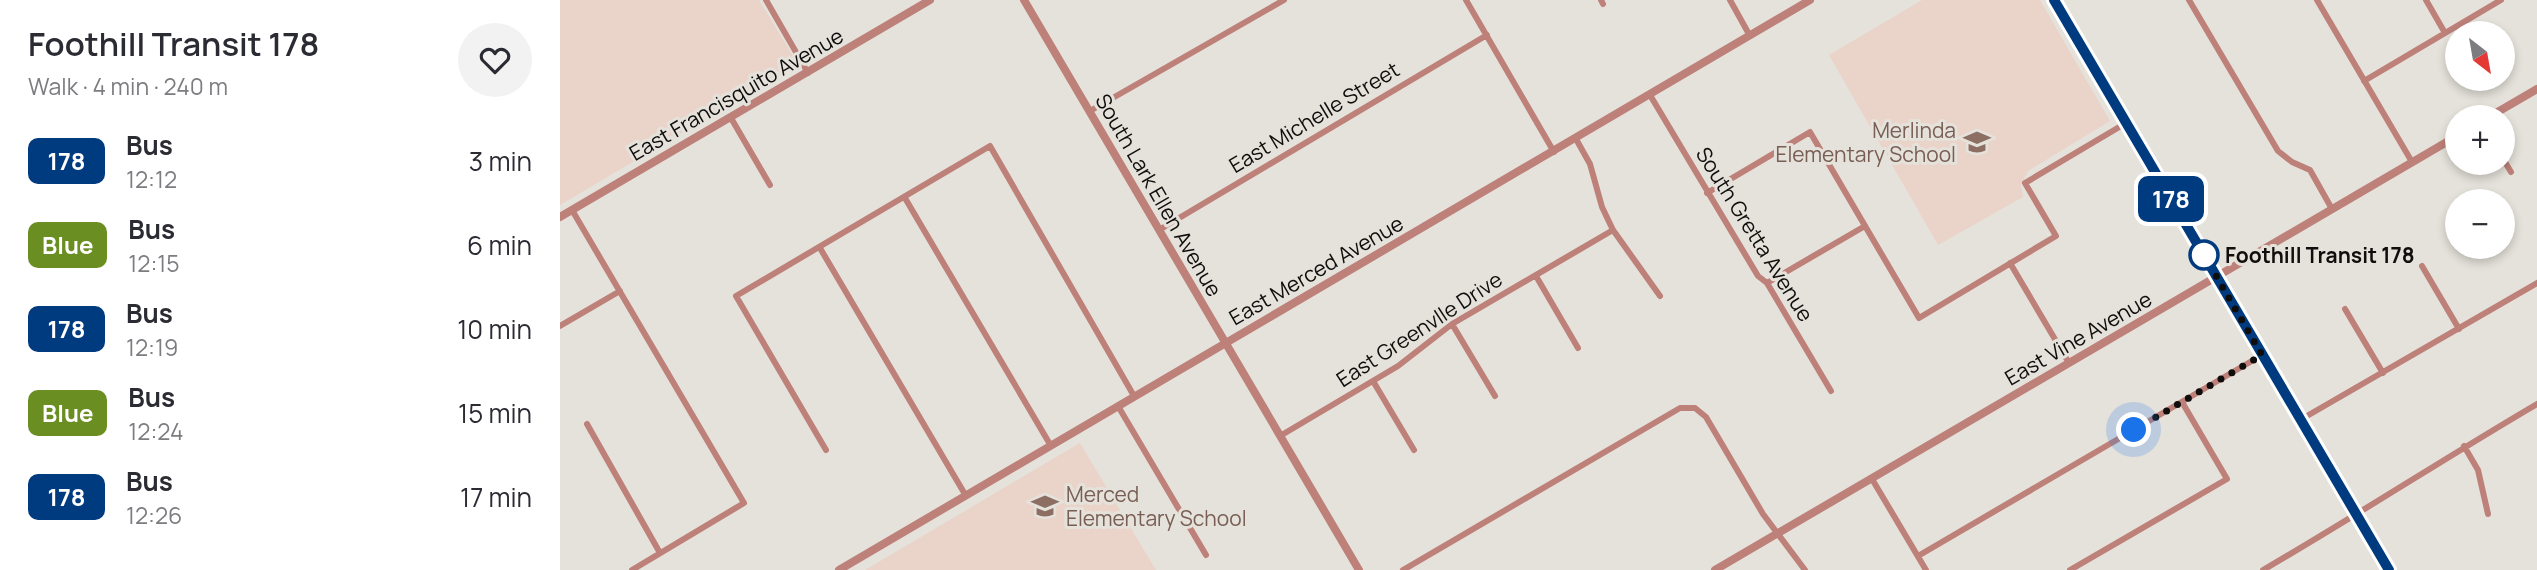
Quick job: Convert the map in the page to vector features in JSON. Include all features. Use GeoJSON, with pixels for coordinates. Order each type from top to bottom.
{"type":"FeatureCollection","features":[{"type":"Feature","properties":{"kind":"main road"},"geometry":{"type":"LineString","coordinates":[[2054,0],[2389,570]]}},
{"type":"Feature","properties":{"kind":"street"},"geometry":{"type":"LineString","coordinates":[[766,0],[808,73]]}},
{"type":"Feature","properties":{"kind":"street","name":"East Francisquito Avenue"},"geometry":{"type":"LineString","coordinates":[[560,217],[930,0]]}},
{"type":"Feature","properties":{"kind":"street","name":"South Lark Ellen Avenue"},"geometry":{"type":"LineString","coordinates":[[1024,0],[1359,570]]}},
{"type":"Feature","properties":{"kind":"street"},"geometry":{"type":"LineString","coordinates":[[1090,111],[1284,0]]}},
{"type":"Feature","properties":{"kind":"street"},"geometry":{"type":"LineString","coordinates":[[1466,0],[1554,152]]}},
{"type":"Feature","properties":{"kind":"street"},"geometry":{"type":"LineString","coordinates":[[1730,0],[1750,36]]}},
{"type":"Feature","properties":{"kind":"street","name":"East Merced Avenue"},"geometry":{"type":"LineString","coordinates":[[839,570],[1810,0]]}},
{"type":"Feature","properties":{"kind":"street"},"geometry":{"type":"LineString","coordinates":[[2189,0],[2278,151],[2292,162],[2310,170],[2332,209]]}},
{"type":"Feature","properties":{"kind":"street"},"geometry":{"type":"LineString","coordinates":[[2317,0],[2412,162]]}},
{"type":"Feature","properties":{"kind":"street"},"geometry":{"type":"LineString","coordinates":[[2364,81],[2445,33],[2426,0]]}},
{"type":"Feature","properties":{"kind":"street"},"geometry":{"type":"LineString","coordinates":[[2465,21],[2501,0]]}},
{"type":"Feature","properties":{"kind":"street","name":"East Michelle Street"},"geometry":{"type":"LineString","coordinates":[[1158,230],[1486,34]]}},
{"type":"Feature","properties":{"kind":"street"},"geometry":{"type":"LineString","coordinates":[[2510,105],[2537,89]]}},
{"type":"Feature","properties":{"kind":"street","name":"South Gretta Avenue"},"geometry":{"type":"LineString","coordinates":[[1650,95],[1707,193],[1758,276],[1767,283],[1831,391]]}},
{"type":"Feature","properties":{"kind":"street"},"geometry":{"type":"LineString","coordinates":[[731,118],[770,185]]}},
{"type":"Feature","properties":{"kind":"street"},"geometry":{"type":"LineString","coordinates":[[1707,193],[1810,132],[1919,318],[2056,236],[2025,183],[2126,123]]}},
{"type":"Feature","properties":{"kind":"street"},"geometry":{"type":"LineString","coordinates":[[1576,139],[1590,164],[1602,207],[1613,230],[1660,296]]}},
{"type":"Feature","properties":{"kind":"street","name":"East Vine Avenue"},"geometry":{"type":"LineString","coordinates":[[1715,570],[2445,143]]}},
{"type":"Feature","properties":{"kind":"street"},"geometry":{"type":"LineString","coordinates":[[826,450],[736,296],[990,146],[1135,396]]}},
{"type":"Feature","properties":{"kind":"street"},"geometry":{"type":"LineString","coordinates":[[905,198],[1051,446]]}},
{"type":"Feature","properties":{"kind":"street"},"geometry":{"type":"LineString","coordinates":[[572,210],[744,503],[632,570]]}},
{"type":"Feature","properties":{"kind":"street"},"geometry":{"type":"LineString","coordinates":[[1767,283],[1864,226]]}},
{"type":"Feature","properties":{"kind":"street","name":"East Greenvlle Drive"},"geometry":{"type":"LineString","coordinates":[[1280,436],[1398,366],[1452,324],[1613,230]]}},
{"type":"Feature","properties":{"kind":"street"},"geometry":{"type":"LineString","coordinates":[[820,248],[966,496]]}},
{"type":"Feature","properties":{"kind":"street"},"geometry":{"type":"LineString","coordinates":[[2010,263],[2069,363]]}},
{"type":"Feature","properties":{"kind":"street"},"geometry":{"type":"LineString","coordinates":[[2422,266],[2459,329]]}},
{"type":"Feature","properties":{"kind":"street"},"geometry":{"type":"LineString","coordinates":[[1536,276],[1578,348]]}},
{"type":"Feature","properties":{"kind":"street"},"geometry":{"type":"LineString","coordinates":[[2300,420],[2537,283]]}},
{"type":"Feature","properties":{"kind":"street"},"geometry":{"type":"LineString","coordinates":[[560,326],[620,291]]}},
{"type":"Feature","properties":{"kind":"street"},"geometry":{"type":"LineString","coordinates":[[2345,309],[2383,373]]}},
{"type":"Feature","properties":{"kind":"street"},"geometry":{"type":"LineString","coordinates":[[1452,324],[1494,396]]}},
{"type":"Feature","properties":{"kind":"street"},"geometry":{"type":"LineString","coordinates":[[1918,556],[2262,355]]}},
{"type":"Feature","properties":{"kind":"street"},"geometry":{"type":"LineString","coordinates":[[1373,381],[1414,450]]}},
{"type":"Feature","properties":{"kind":"street"},"geometry":{"type":"LineString","coordinates":[[2070,570],[2227,479],[2182,402]]}},
{"type":"Feature","properties":{"kind":"street"},"geometry":{"type":"LineString","coordinates":[[2263,570],[2357,516],[2464,446],[2537,404]]}},
{"type":"Feature","properties":{"kind":"street"},"geometry":{"type":"LineString","coordinates":[[1118,406],[1206,555]]}},
{"type":"Feature","properties":{"kind":"street"},"geometry":{"type":"LineString","coordinates":[[1404,570],[1681,408],[1695,408],[1706,417],[1763,514],[1805,570]]}},
{"type":"Feature","properties":{"kind":"street"},"geometry":{"type":"LineString","coordinates":[[587,424],[660,553]]}},
{"type":"Feature","properties":{"kind":"street"},"geometry":{"type":"LineString","coordinates":[[2464,446],[2478,470],[2488,514]]}},
{"type":"Feature","properties":{"kind":"street"},"geometry":{"type":"LineString","coordinates":[[1872,478],[1926,570]]}},
{"type":"Feature","properties":{"kind":"shaded area"},"geometry":{"type":"Polygon","coordinates":[[[560,0],[759,0],[798,64],[560,205],[560,0]]]}},
{"type":"Feature","properties":{"kind":"shaded area","name":"Merlinda Elementary School"},"geometry":{"type":"Polygon","coordinates":[[[1922,0],[2040,0],[2110,121],[2028,171],[2021,185],[2023,197],[1938,245],[1829,55],[1922,0]]]}},
{"type":"Feature","properties":{"kind":"shaded area","name":"Merced Elementary School"},"geometry":{"type":"Polygon","coordinates":[[[1080,443],[1156,570],[865,570],[1080,443]]]}},
{"type":"Feature","properties":{"kind":"bus line","name":"178"},"geometry":{"type":"LineString","coordinates":[[2054,0],[2389,570]]}},
{"type":"Feature","properties":{"kind":"place","name":"Merlinda Elementary School"},"geometry":{"type":"Point","coordinates":[1977,142]}},
{"type":"Feature","properties":{"kind":"place","name":"Foothill Transit 178"},"geometry":{"type":"Point","coordinates":[2204,255]}},
{"type":"Feature","properties":{"kind":"place","name":"Merced Elementary School"},"geometry":{"type":"Point","coordinates":[1045,506]}},
{"type":"Feature","properties":{"kind":"route"},"geometry":{"type":"LineString","coordinates":[[2134,430],[2262,355],[2204,255]]}}]}
